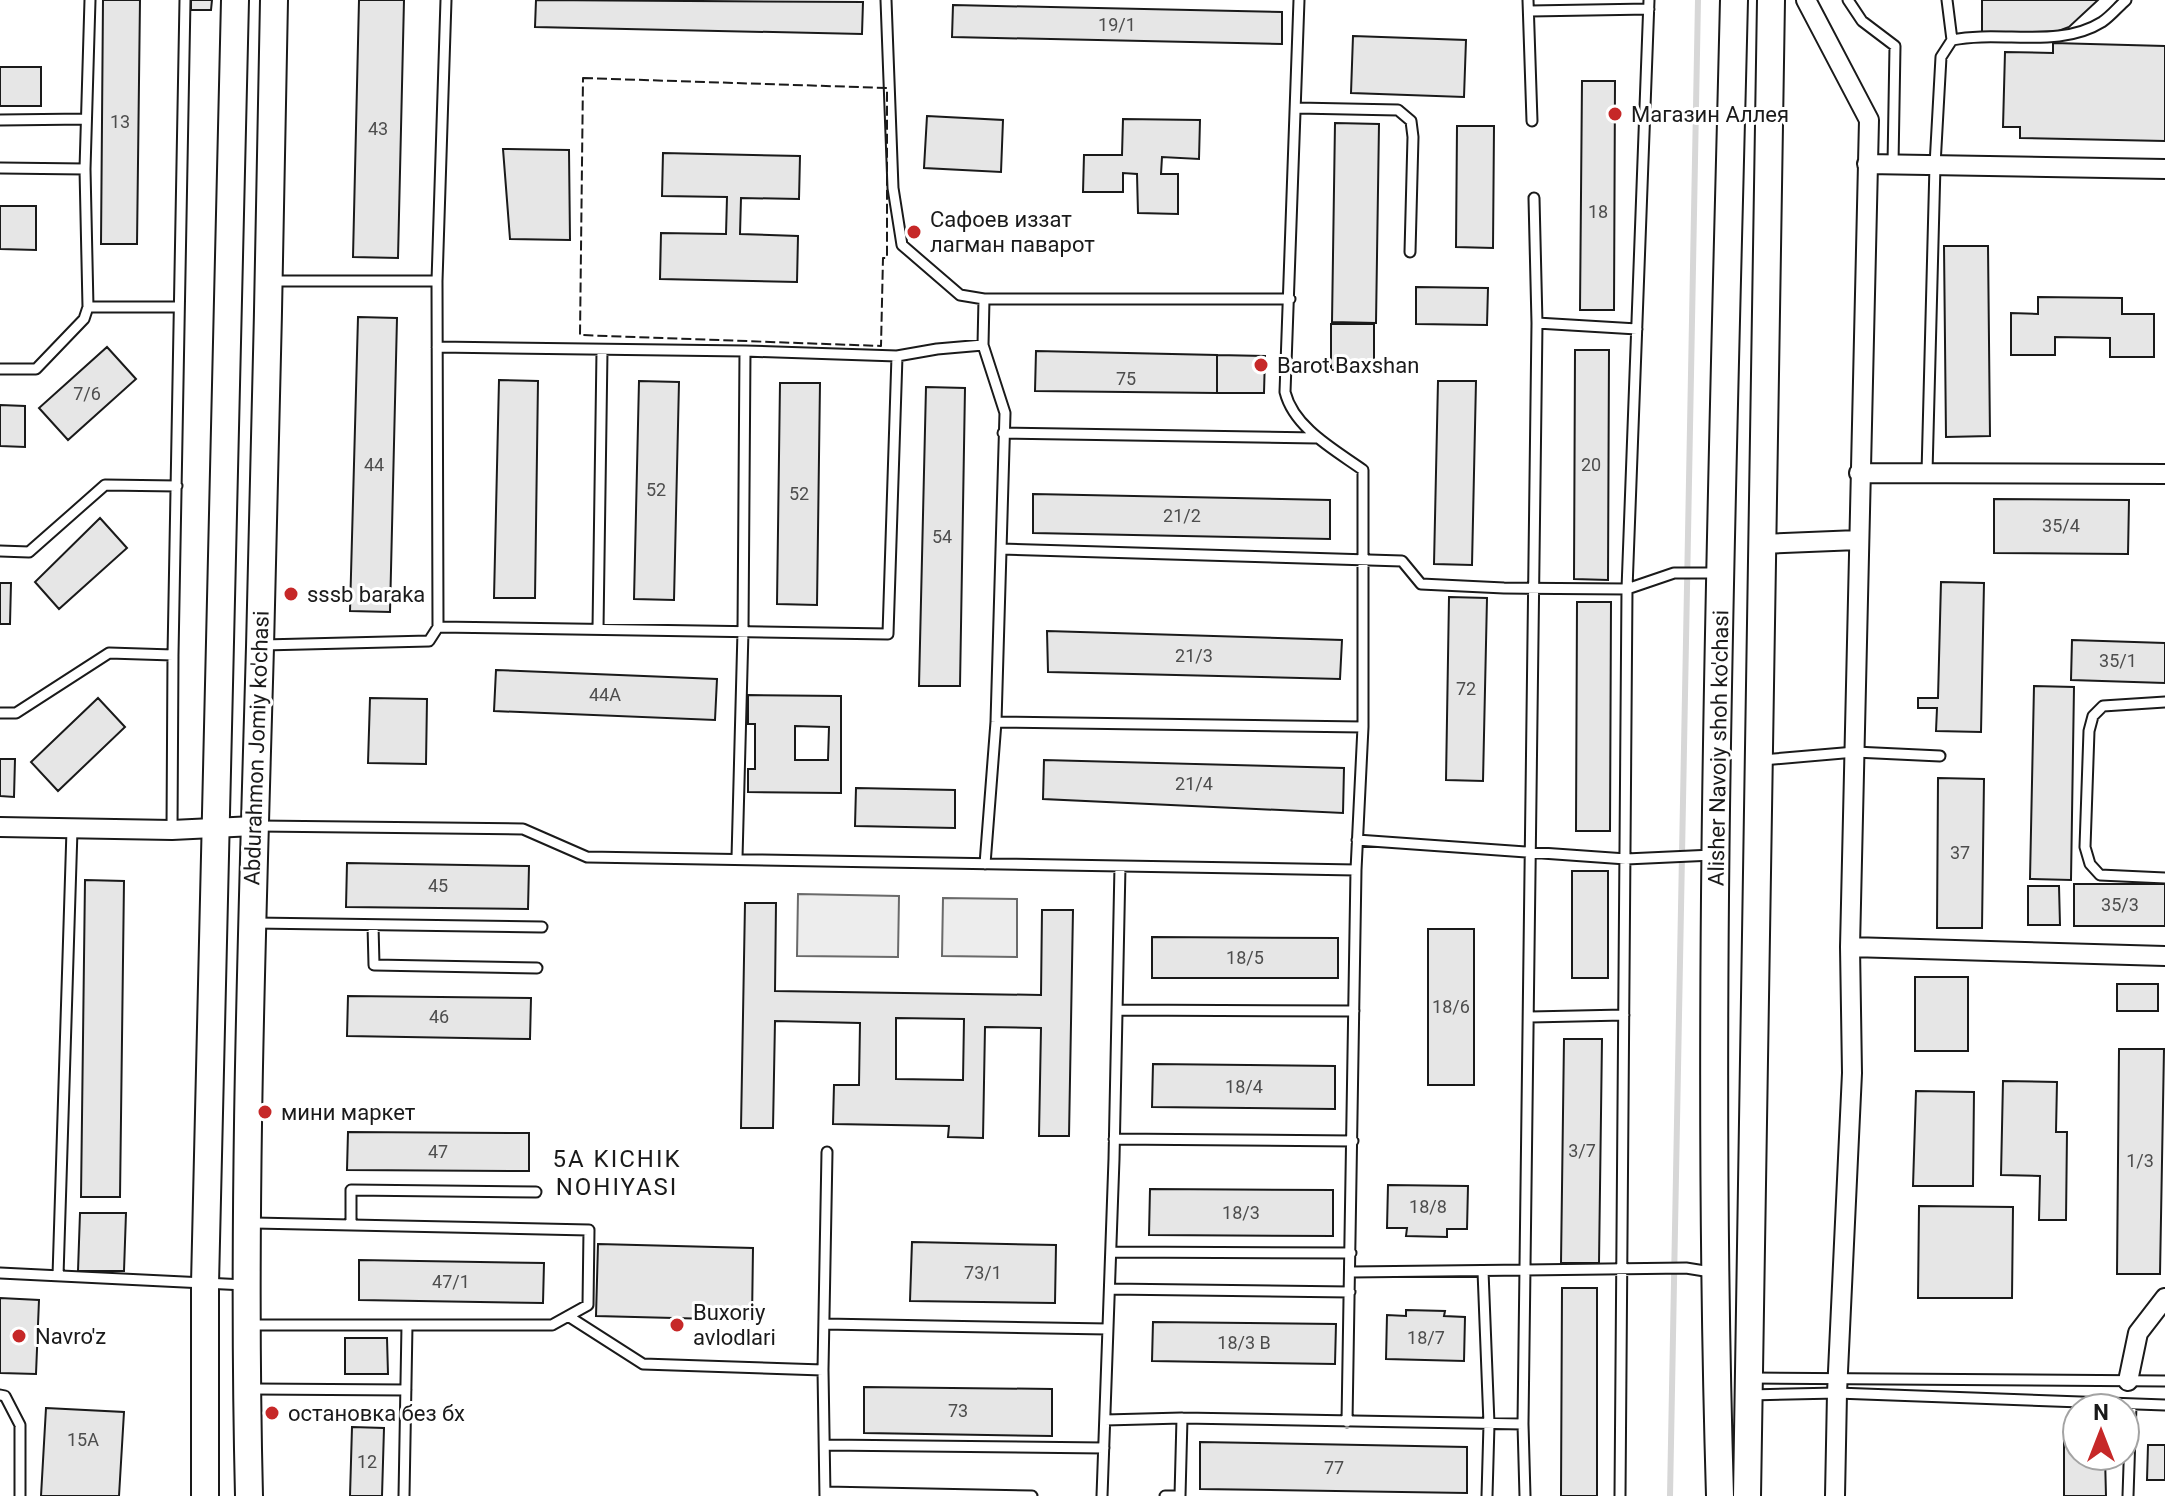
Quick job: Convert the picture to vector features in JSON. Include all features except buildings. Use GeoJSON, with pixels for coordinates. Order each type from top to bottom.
{"type":"FeatureCollection","features":[{"type":"Feature","properties":{"kind":"street","name":"Abdurahmon Jomiy ko'chasi"},"geometry":{"type":"LineString","coordinates":[[205,1496],[205,1284],[235,0]]}},
{"type":"Feature","properties":{"kind":"street","name":"Abdurahmon Jomiy ko'chasi"},"geometry":{"type":"LineString","coordinates":[[249,1496],[245,1285],[250,923],[260,645],[274,0]]}},
{"type":"Feature","properties":{"kind":"street","name":"Alisher Navoiy shoh ko'chasi"},"geometry":{"type":"LineString","coordinates":[[1720,1496],[1706,855],[1712,573],[1734,0]]}},
{"type":"Feature","properties":{"kind":"street","name":"Alisher Navoiy shoh ko'chasi"},"geometry":{"type":"LineString","coordinates":[[1747,1496],[1771,0]]}},
{"type":"Feature","properties":{"kind":"street"},"geometry":{"type":"LineString","coordinates":[[1806,0],[1869,120],[1850,947],[1852,1073],[1837,1385],[1835,1496]]}},
{"type":"Feature","properties":{"kind":"street"},"geometry":{"type":"LineString","coordinates":[[1867,164],[2165,169]]}},
{"type":"Feature","properties":{"kind":"street"},"geometry":{"type":"LineString","coordinates":[[1859,473],[2165,474]]}},
{"type":"Feature","properties":{"kind":"street"},"geometry":{"type":"LineString","coordinates":[[1762,544],[1858,540]]}},
{"type":"Feature","properties":{"kind":"street"},"geometry":{"type":"LineString","coordinates":[[0,827],[172,830],[254,826]]}},
{"type":"Feature","properties":{"kind":"street"},"geometry":{"type":"LineString","coordinates":[[1850,947],[2165,956]]}},
{"type":"Feature","properties":{"kind":"street"},"geometry":{"type":"LineString","coordinates":[[2128,1381],[2138,1333],[2165,1298]]}},
{"type":"Feature","properties":{"kind":"lane"},"geometry":{"type":"LineString","coordinates":[[0,369],[36,369],[84,319],[88,307],[85,169],[90,0]]}},
{"type":"Feature","properties":{"kind":"lane"},"geometry":{"type":"LineString","coordinates":[[172,830],[185,0]]}},
{"type":"Feature","properties":{"kind":"lane"},"geometry":{"type":"LineString","coordinates":[[260,645],[429,641],[438,627],[437,281],[446,0]]}},
{"type":"Feature","properties":{"kind":"lane"},"geometry":{"type":"LineString","coordinates":[[886,0],[893,188],[902,245],[960,295],[984,299],[1290,299]]}},
{"type":"Feature","properties":{"kind":"lane"},"geometry":{"type":"LineString","coordinates":[[1299,0],[1285,392],[1288,403],[1317,438],[1363,470],[1363,727],[1356,870],[1347,1422]]}},
{"type":"Feature","properties":{"kind":"lane"},"geometry":{"type":"LineString","coordinates":[[1848,0],[1862,21],[1895,46],[1893,164]]}},
{"type":"Feature","properties":{"kind":"lane"},"geometry":{"type":"LineString","coordinates":[[1927,473],[1941,57],[1952,40],[1947,0]]}},
{"type":"Feature","properties":{"kind":"lane"},"geometry":{"type":"LineString","coordinates":[[1952,40],[1976,35],[2058,38],[2102,22],[2126,0]]}},
{"type":"Feature","properties":{"kind":"lane"},"geometry":{"type":"LineString","coordinates":[[1532,121],[1529,5],[1649,4],[1627,589],[1620,1496]]}},
{"type":"Feature","properties":{"kind":"lane"},"geometry":{"type":"LineString","coordinates":[[1297,108],[1398,110],[1411,121],[1410,252]]}},
{"type":"Feature","properties":{"kind":"lane"},"geometry":{"type":"LineString","coordinates":[[0,120],[86,119]]}},
{"type":"Feature","properties":{"kind":"lane"},"geometry":{"type":"LineString","coordinates":[[0,168],[85,169]]}},
{"type":"Feature","properties":{"kind":"lane"},"geometry":{"type":"LineString","coordinates":[[1525,1496],[1524,1271],[1530,1017],[1529,854],[1537,323],[1534,198]]}},
{"type":"Feature","properties":{"kind":"lane"},"geometry":{"type":"LineString","coordinates":[[269,281],[437,281]]}},
{"type":"Feature","properties":{"kind":"lane"},"geometry":{"type":"LineString","coordinates":[[984,299],[983,345],[1005,413],[996,722],[985,864]]}},
{"type":"Feature","properties":{"kind":"lane"},"geometry":{"type":"LineString","coordinates":[[88,307],[178,307]]}},
{"type":"Feature","properties":{"kind":"lane"},"geometry":{"type":"LineString","coordinates":[[1537,323],[1637,329]]}},
{"type":"Feature","properties":{"kind":"lane"},"geometry":{"type":"LineString","coordinates":[[437,347],[897,356],[983,345]]}},
{"type":"Feature","properties":{"kind":"lane"},"geometry":{"type":"LineString","coordinates":[[598,629],[602,351]]}},
{"type":"Feature","properties":{"kind":"lane"},"geometry":{"type":"LineString","coordinates":[[737,858],[743,631],[745,351]]}},
{"type":"Feature","properties":{"kind":"lane"},"geometry":{"type":"LineString","coordinates":[[438,627],[888,634],[897,356]]}},
{"type":"Feature","properties":{"kind":"lane"},"geometry":{"type":"LineString","coordinates":[[1003,433],[1317,438]]}},
{"type":"Feature","properties":{"kind":"lane"},"geometry":{"type":"LineString","coordinates":[[0,551],[29,552],[105,485],[177,486]]}},
{"type":"Feature","properties":{"kind":"lane"},"geometry":{"type":"LineString","coordinates":[[1001,549],[1402,561],[1421,584],[1535,589],[1627,589],[1674,573],[1712,573]]}},
{"type":"Feature","properties":{"kind":"lane"},"geometry":{"type":"LineString","coordinates":[[0,713],[16,713],[109,653],[173,655]]}},
{"type":"Feature","properties":{"kind":"lane"},"geometry":{"type":"LineString","coordinates":[[2165,702],[2103,706],[2093,716],[2089,731],[2085,847],[2090,864],[2100,875],[2165,878]]}},
{"type":"Feature","properties":{"kind":"lane"},"geometry":{"type":"LineString","coordinates":[[996,722],[1363,727]]}},
{"type":"Feature","properties":{"kind":"lane"},"geometry":{"type":"LineString","coordinates":[[1758,760],[1855,752],[1940,756]]}},
{"type":"Feature","properties":{"kind":"lane"},"geometry":{"type":"LineString","coordinates":[[254,826],[523,829],[587,857],[1356,870]]}},
{"type":"Feature","properties":{"kind":"lane"},"geometry":{"type":"LineString","coordinates":[[58,1276],[72,830]]}},
{"type":"Feature","properties":{"kind":"lane"},"geometry":{"type":"LineString","coordinates":[[1357,840],[1626,859],[1706,855]]}},
{"type":"Feature","properties":{"kind":"lane"},"geometry":{"type":"LineString","coordinates":[[1102,1496],[1120,866]]}},
{"type":"Feature","properties":{"kind":"lane"},"geometry":{"type":"LineString","coordinates":[[250,923],[542,927]]}},
{"type":"Feature","properties":{"kind":"lane"},"geometry":{"type":"LineString","coordinates":[[373,925],[374,965],[537,968]]}},
{"type":"Feature","properties":{"kind":"lane"},"geometry":{"type":"LineString","coordinates":[[1117,1010],[1354,1011]]}},
{"type":"Feature","properties":{"kind":"lane"},"geometry":{"type":"LineString","coordinates":[[1530,1017],[1624,1015]]}},
{"type":"Feature","properties":{"kind":"lane"},"geometry":{"type":"LineString","coordinates":[[1114,1139],[1353,1141]]}},
{"type":"Feature","properties":{"kind":"lane"},"geometry":{"type":"LineString","coordinates":[[827,1152],[823,1370],[825,1494],[1032,1496]]}},
{"type":"Feature","properties":{"kind":"lane"},"geometry":{"type":"LineString","coordinates":[[351,1224],[351,1190],[536,1192]]}},
{"type":"Feature","properties":{"kind":"lane"},"geometry":{"type":"LineString","coordinates":[[246,1325],[552,1325],[588,1305],[589,1230],[247,1223]]}},
{"type":"Feature","properties":{"kind":"lane"},"geometry":{"type":"LineString","coordinates":[[1111,1252],[1351,1253]]}},
{"type":"Feature","properties":{"kind":"lane"},"geometry":{"type":"LineString","coordinates":[[1351,1272],[1686,1268],[1713,1272]]}},
{"type":"Feature","properties":{"kind":"lane"},"geometry":{"type":"LineString","coordinates":[[1483,1271],[1489,1424],[1487,1496]]}},
{"type":"Feature","properties":{"kind":"lane"},"geometry":{"type":"LineString","coordinates":[[0,1273],[245,1285]]}},
{"type":"Feature","properties":{"kind":"lane"},"geometry":{"type":"LineString","coordinates":[[1110,1289],[1350,1292]]}},
{"type":"Feature","properties":{"kind":"lane"},"geometry":{"type":"LineString","coordinates":[[568,1316],[643,1364],[823,1370]]}},
{"type":"Feature","properties":{"kind":"lane"},"geometry":{"type":"LineString","coordinates":[[824,1324],[1108,1329]]}},
{"type":"Feature","properties":{"kind":"lane"},"geometry":{"type":"LineString","coordinates":[[404,1496],[407,1325]]}},
{"type":"Feature","properties":{"kind":"lane"},"geometry":{"type":"LineString","coordinates":[[1747,1387],[2165,1381]]}},
{"type":"Feature","properties":{"kind":"lane"},"geometry":{"type":"LineString","coordinates":[[1747,1387],[1837,1385],[2061,1400]]}},
{"type":"Feature","properties":{"kind":"lane"},"geometry":{"type":"LineString","coordinates":[[246,1389],[406,1390]]}},
{"type":"Feature","properties":{"kind":"lane"},"geometry":{"type":"LineString","coordinates":[[0,1395],[5,1396],[20,1425],[20,1496]]}},
{"type":"Feature","properties":{"kind":"lane"},"geometry":{"type":"LineString","coordinates":[[2141,1405],[2165,1405]]}},
{"type":"Feature","properties":{"kind":"lane"},"geometry":{"type":"LineString","coordinates":[[1105,1420],[1182,1418],[1523,1424]]}},
{"type":"Feature","properties":{"kind":"lane"},"geometry":{"type":"LineString","coordinates":[[1165,1496],[1180,1496],[1182,1418]]}},
{"type":"Feature","properties":{"kind":"lane"},"geometry":{"type":"LineString","coordinates":[[825,1445],[1104,1448]]}},
{"type":"Feature","properties":{"kind":"lane"},"geometry":{"type":"LineString","coordinates":[[2128,1496],[2129,1472]]}},
{"type":"Feature","properties":{"kind":"shaded area"},"geometry":{"type":"Polygon","coordinates":[[[798,894],[899,896],[898,957],[797,956],[798,894]]]}},
{"type":"Feature","properties":{"kind":"shaded area"},"geometry":{"type":"Polygon","coordinates":[[[943,898],[1017,899],[1017,957],[942,956],[943,898]]]}},
{"type":"Feature","properties":{"kind":"waterway"},"geometry":{"type":"LineString","coordinates":[[1670,1496],[1698,0]]}},
{"type":"Feature","properties":{"kind":"fence"},"geometry":{"type":"LineString","coordinates":[[583,78],[887,88],[887,258],[883,258],[881,346],[580,335],[583,78]]}},
{"type":"Feature","properties":{"kind":"place","name":"Магазин Аллея"},"geometry":{"type":"Point","coordinates":[1615,114]}},
{"type":"Feature","properties":{"kind":"place","name":"Сафоев иззат лагман паварот"},"geometry":{"type":"Point","coordinates":[914,232]}},
{"type":"Feature","properties":{"kind":"place","name":"Barot Baxshan"},"geometry":{"type":"Point","coordinates":[1261,365]}},
{"type":"Feature","properties":{"kind":"place","name":"sssb baraka"},"geometry":{"type":"Point","coordinates":[291,594]}},
{"type":"Feature","properties":{"kind":"place","name":"мини маркет"},"geometry":{"type":"Point","coordinates":[265,1112]}},
{"type":"Feature","properties":{"kind":"place","name":"Buxoriy avlodlari"},"geometry":{"type":"Point","coordinates":[677,1325]}},
{"type":"Feature","properties":{"kind":"place","name":"Navro'z"},"geometry":{"type":"Point","coordinates":[19,1336]}},
{"type":"Feature","properties":{"kind":"place","name":"остановка без бх"},"geometry":{"type":"Point","coordinates":[272,1413]}},
{"type":"Feature","properties":{"kind":"district","name":"5A KICHIK NOHIYASI"},"geometry":{"type":"Point","coordinates":[617,1173]}}]}
